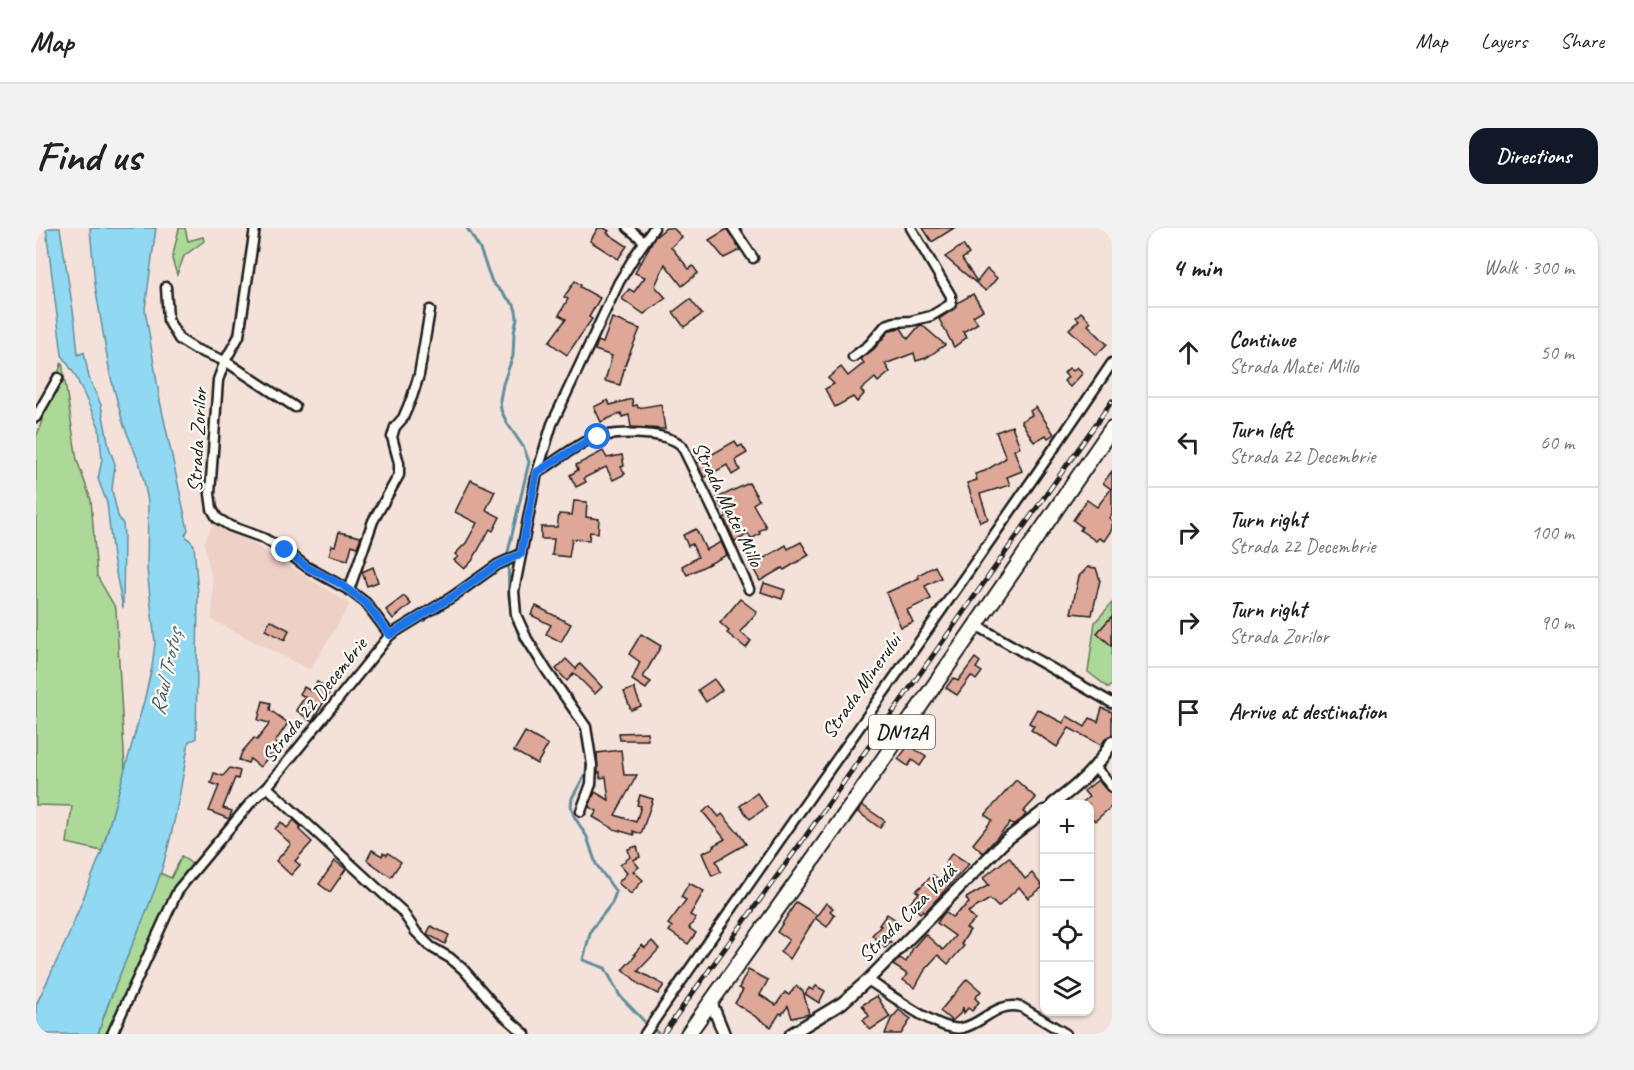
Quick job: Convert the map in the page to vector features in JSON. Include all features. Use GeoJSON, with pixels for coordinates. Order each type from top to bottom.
{"type":"FeatureCollection","features":[{"type":"Feature","properties":{"kind":"main road","name":"DN12A"},"geometry":{"type":"LineString","coordinates":[[688,1034],[851,806],[1112,428]]}},
{"type":"Feature","properties":{"kind":"street","name":"Strada Zorilor"},"geometry":{"type":"LineString","coordinates":[[255,228],[239,336],[225,361],[218,380],[210,494],[212,509],[217,518],[263,538],[285,550],[307,567],[349,590],[366,603],[390,635]]}},
{"type":"Feature","properties":{"kind":"street"},"geometry":{"type":"LineString","coordinates":[[628,228],[644,241]]}},
{"type":"Feature","properties":{"kind":"street"},"geometry":{"type":"LineString","coordinates":[[581,811],[591,784],[592,765],[586,727],[527,639],[516,615],[514,591],[537,472],[552,423],[620,282],[654,228]]}},
{"type":"Feature","properties":{"kind":"street"},"geometry":{"type":"LineString","coordinates":[[733,228],[753,258]]}},
{"type":"Feature","properties":{"kind":"street"},"geometry":{"type":"LineString","coordinates":[[853,357],[868,345],[886,325],[932,316],[951,304],[951,296],[912,228]]}},
{"type":"Feature","properties":{"kind":"street"},"geometry":{"type":"LineString","coordinates":[[166,286],[168,320],[179,339],[195,349],[225,361],[295,407]]}},
{"type":"Feature","properties":{"kind":"street"},"geometry":{"type":"LineString","coordinates":[[349,590],[373,521],[399,475],[399,463],[392,437],[412,397],[419,375],[430,310]]}},
{"type":"Feature","properties":{"kind":"street","name":"Strada Minerului"},"geometry":{"type":"LineString","coordinates":[[645,1034],[898,669],[1036,476],[1112,363]]}},
{"type":"Feature","properties":{"kind":"street"},"geometry":{"type":"LineString","coordinates":[[36,417],[58,378]]}},
{"type":"Feature","properties":{"kind":"street","name":"Strada Matei Millo"},"geometry":{"type":"LineString","coordinates":[[537,472],[587,441],[598,437],[660,435],[677,441],[718,520],[749,589]]}},
{"type":"Feature","properties":{"kind":"street","name":"Strada 22 Decembrie"},"geometry":{"type":"LineString","coordinates":[[111,1034],[178,890],[246,808],[267,787],[390,635],[521,554]]}},
{"type":"Feature","properties":{"kind":"street"},"geometry":{"type":"LineString","coordinates":[[976,625],[1112,703]]}},
{"type":"Feature","properties":{"kind":"street"},"geometry":{"type":"LineString","coordinates":[[1058,800],[1096,768],[1112,742]]}},
{"type":"Feature","properties":{"kind":"street"},"geometry":{"type":"LineString","coordinates":[[1096,768],[1112,787]]}},
{"type":"Feature","properties":{"kind":"street"},"geometry":{"type":"LineString","coordinates":[[267,787],[402,911],[416,932],[431,947],[450,957],[463,969],[501,1013],[525,1034]]}},
{"type":"Feature","properties":{"kind":"street","name":"Strada Cuza Vodă"},"geometry":{"type":"LineString","coordinates":[[791,1034],[842,1003],[868,980],[1006,840],[1040,814]]}},
{"type":"Feature","properties":{"kind":"street"},"geometry":{"type":"LineString","coordinates":[[868,980],[933,1021],[946,1026],[962,1028],[1006,1006],[1014,1005],[1066,1034]]}},
{"type":"Feature","properties":{"kind":"street"},"geometry":{"type":"LineString","coordinates":[[711,1002],[724,1034]]}},
{"type":"Feature","properties":{"kind":"shaded area"},"geometry":{"type":"Polygon","coordinates":[[[215,520],[350,604],[310,670],[212,620],[213,584],[204,542],[215,520]]]}},
{"type":"Feature","properties":{"kind":"green space"},"geometry":{"type":"Polygon","coordinates":[[[179,228],[185,228],[188,241],[203,237],[204,241],[184,256],[177,275],[172,259],[179,228]]]}},
{"type":"Feature","properties":{"kind":"green space"},"geometry":{"type":"Polygon","coordinates":[[[62,362],[77,460],[91,500],[97,576],[116,609],[125,770],[102,851],[67,843],[72,806],[36,805],[36,438],[62,362]]]}},
{"type":"Feature","properties":{"kind":"green space"},"geometry":{"type":"Polygon","coordinates":[[[1112,603],[1112,685],[1109,688],[1088,672],[1095,622],[1112,603]]]}},
{"type":"Feature","properties":{"kind":"green space"},"geometry":{"type":"Polygon","coordinates":[[[182,856],[200,871],[163,929],[116,1034],[98,1034],[160,873],[171,878],[182,856]]]}},
{"type":"Feature","properties":{"kind":"water"},"geometry":{"type":"Polygon","coordinates":[[[46,228],[60,228],[78,355],[84,352],[89,378],[101,405],[109,447],[115,464],[112,490],[118,516],[123,524],[124,536],[123,608],[113,558],[107,503],[98,479],[102,459],[99,427],[75,375],[62,355],[46,228]]]}},
{"type":"Feature","properties":{"kind":"water","name":"Râul Trotuș"},"geometry":{"type":"Polygon","coordinates":[[[90,228],[156,228],[145,309],[160,401],[188,530],[185,535],[194,545],[198,593],[196,739],[189,741],[173,826],[160,875],[98,1034],[36,1034],[36,1005],[67,939],[102,851],[144,701],[155,643],[147,569],[148,502],[140,465],[123,423],[110,374],[95,285],[90,228]]]}},
{"type":"Feature","properties":{"kind":"building"},"geometry":{"type":"Polygon","coordinates":[[[598,228],[609,231],[607,233],[627,246],[618,259],[590,241],[598,228]]]}},
{"type":"Feature","properties":{"kind":"building"},"geometry":{"type":"Polygon","coordinates":[[[666,228],[673,228],[682,237],[671,247],[689,269],[693,266],[698,273],[682,286],[665,264],[655,286],[666,298],[644,314],[622,299],[629,289],[634,292],[645,277],[635,273],[654,238],[666,228]]]}},
{"type":"Feature","properties":{"kind":"building"},"geometry":{"type":"Polygon","coordinates":[[[923,228],[954,228],[932,242],[923,228]]]}},
{"type":"Feature","properties":{"kind":"building"},"geometry":{"type":"Polygon","coordinates":[[[727,229],[740,250],[724,258],[709,240],[727,229]]]}},
{"type":"Feature","properties":{"kind":"building"},"geometry":{"type":"Polygon","coordinates":[[[963,245],[969,254],[962,259],[976,280],[975,282],[945,257],[963,245]]]}},
{"type":"Feature","properties":{"kind":"building"},"geometry":{"type":"Polygon","coordinates":[[[987,269],[997,278],[986,291],[976,283],[987,269]]]}},
{"type":"Feature","properties":{"kind":"building"},"geometry":{"type":"Polygon","coordinates":[[[575,281],[581,285],[580,287],[600,298],[589,317],[592,319],[567,355],[549,342],[566,319],[559,315],[568,299],[564,297],[575,281]]]}},
{"type":"Feature","properties":{"kind":"building"},"geometry":{"type":"Polygon","coordinates":[[[973,294],[983,310],[973,316],[978,323],[963,332],[967,337],[954,347],[939,319],[954,309],[957,303],[973,294]]]}},
{"type":"Feature","properties":{"kind":"building"},"geometry":{"type":"Polygon","coordinates":[[[690,299],[702,314],[684,327],[673,312],[690,299]]]}},
{"type":"Feature","properties":{"kind":"building"},"geometry":{"type":"Polygon","coordinates":[[[1081,312],[1091,322],[1088,325],[1107,344],[1096,355],[1069,329],[1079,320],[1076,317],[1081,312]]]}},
{"type":"Feature","properties":{"kind":"building"},"geometry":{"type":"Polygon","coordinates":[[[612,318],[640,329],[626,362],[620,385],[605,381],[612,356],[595,350],[598,341],[603,343],[612,318]]]}},
{"type":"Feature","properties":{"kind":"building"},"geometry":{"type":"Polygon","coordinates":[[[922,325],[945,345],[926,358],[916,361],[914,353],[885,364],[890,372],[878,382],[875,378],[861,390],[864,394],[857,402],[853,397],[835,407],[825,389],[834,384],[828,378],[841,367],[848,376],[864,363],[861,359],[874,349],[890,330],[901,328],[908,339],[922,325]]]}},
{"type":"Feature","properties":{"kind":"building"},"geometry":{"type":"Polygon","coordinates":[[[1077,367],[1083,373],[1070,387],[1064,381],[1068,377],[1064,373],[1069,368],[1073,371],[1077,367]]]}},
{"type":"Feature","properties":{"kind":"building"},"geometry":{"type":"Polygon","coordinates":[[[632,399],[633,406],[637,405],[638,408],[661,404],[665,429],[631,427],[629,415],[622,417],[621,413],[601,422],[594,407],[608,400],[610,405],[632,399]]]}},
{"type":"Feature","properties":{"kind":"building"},"geometry":{"type":"Polygon","coordinates":[[[1036,407],[1054,434],[1048,438],[1046,435],[1034,442],[1021,421],[1032,415],[1030,411],[1036,407]]]}},
{"type":"Feature","properties":{"kind":"building"},"geometry":{"type":"Polygon","coordinates":[[[1012,426],[1020,447],[1014,450],[1022,471],[1007,477],[1010,485],[980,494],[988,519],[980,522],[967,483],[977,480],[975,474],[985,471],[1006,458],[996,432],[1012,426]]]}},
{"type":"Feature","properties":{"kind":"building"},"geometry":{"type":"Polygon","coordinates":[[[735,441],[738,447],[742,445],[747,453],[735,460],[740,470],[732,475],[727,465],[704,478],[697,463],[735,441]]]}},
{"type":"Feature","properties":{"kind":"building"},"geometry":{"type":"Polygon","coordinates":[[[603,451],[607,458],[622,455],[624,466],[621,467],[625,474],[613,480],[606,467],[584,478],[586,482],[576,487],[570,475],[578,470],[576,465],[603,451]]]}},
{"type":"Feature","properties":{"kind":"building"},"geometry":{"type":"Polygon","coordinates":[[[1112,471],[1112,514],[1109,518],[1112,521],[1112,529],[1104,541],[1099,538],[1096,541],[1080,530],[1082,527],[1073,520],[1087,500],[1097,507],[1111,489],[1103,483],[1112,471]]]}},
{"type":"Feature","properties":{"kind":"building"},"geometry":{"type":"Polygon","coordinates":[[[471,480],[495,491],[486,510],[500,517],[493,531],[490,529],[472,561],[464,569],[454,560],[458,557],[455,554],[466,543],[477,523],[455,512],[471,480]]]}},
{"type":"Feature","properties":{"kind":"building"},"geometry":{"type":"Polygon","coordinates":[[[749,483],[759,500],[753,504],[766,527],[751,539],[748,534],[735,542],[724,518],[727,516],[717,498],[749,483]]]}},
{"type":"Feature","properties":{"kind":"building"},"geometry":{"type":"Polygon","coordinates":[[[574,501],[587,502],[586,517],[599,519],[598,533],[590,532],[589,540],[572,539],[569,557],[552,555],[554,539],[541,539],[541,527],[557,527],[559,514],[572,515],[574,501]]]}},
{"type":"Feature","properties":{"kind":"building"},"geometry":{"type":"Polygon","coordinates":[[[696,529],[706,550],[721,542],[727,555],[687,575],[682,566],[698,557],[692,544],[688,546],[683,535],[696,529]]]}},
{"type":"Feature","properties":{"kind":"building"},"geometry":{"type":"Polygon","coordinates":[[[339,532],[361,537],[357,547],[352,545],[348,560],[329,555],[332,545],[335,546],[339,532]]]}},
{"type":"Feature","properties":{"kind":"building"},"geometry":{"type":"Polygon","coordinates":[[[801,542],[809,555],[760,581],[754,570],[761,566],[759,561],[786,545],[788,549],[801,542]]]}},
{"type":"Feature","properties":{"kind":"building"},"geometry":{"type":"Polygon","coordinates":[[[935,566],[941,578],[925,586],[931,599],[907,610],[913,622],[901,627],[886,593],[919,578],[918,575],[935,566]]]}},
{"type":"Feature","properties":{"kind":"building"},"geometry":{"type":"Polygon","coordinates":[[[373,567],[378,582],[367,586],[362,572],[373,567]]]}},
{"type":"Feature","properties":{"kind":"building"},"geometry":{"type":"Polygon","coordinates":[[[1088,567],[1096,568],[1100,580],[1092,615],[1071,613],[1079,576],[1088,567]]]}},
{"type":"Feature","properties":{"kind":"building"},"geometry":{"type":"Polygon","coordinates":[[[764,583],[785,590],[782,599],[761,592],[764,583]]]}},
{"type":"Feature","properties":{"kind":"building"},"geometry":{"type":"Polygon","coordinates":[[[404,596],[411,604],[393,619],[386,610],[404,596]]]}},
{"type":"Feature","properties":{"kind":"building"},"geometry":{"type":"Polygon","coordinates":[[[740,599],[757,612],[740,632],[751,641],[746,648],[727,633],[729,631],[720,623],[740,599]]]}},
{"type":"Feature","properties":{"kind":"building"},"geometry":{"type":"Polygon","coordinates":[[[536,606],[571,624],[561,642],[546,634],[551,625],[531,615],[536,606]]]}},
{"type":"Feature","properties":{"kind":"building"},"geometry":{"type":"Polygon","coordinates":[[[1112,616],[1112,646],[1097,633],[1112,616]]]}},
{"type":"Feature","properties":{"kind":"building"},"geometry":{"type":"Polygon","coordinates":[[[270,620],[289,630],[285,640],[265,630],[270,620]]]}},
{"type":"Feature","properties":{"kind":"building"},"geometry":{"type":"Polygon","coordinates":[[[641,634],[661,646],[643,677],[651,682],[646,689],[632,680],[640,662],[629,654],[641,634]]]}},
{"type":"Feature","properties":{"kind":"building"},"geometry":{"type":"Polygon","coordinates":[[[975,658],[980,662],[976,668],[982,672],[976,680],[971,676],[957,695],[946,688],[953,678],[958,681],[975,658]]]}},
{"type":"Feature","properties":{"kind":"building"},"geometry":{"type":"Polygon","coordinates":[[[566,659],[576,669],[580,664],[602,687],[595,694],[574,673],[567,681],[556,669],[566,659]]]}},
{"type":"Feature","properties":{"kind":"building"},"geometry":{"type":"Polygon","coordinates":[[[714,679],[722,690],[706,702],[698,690],[714,679]]]}},
{"type":"Feature","properties":{"kind":"building"},"geometry":{"type":"Polygon","coordinates":[[[317,682],[331,690],[312,722],[296,710],[305,697],[300,694],[304,687],[311,691],[317,682]]]}},
{"type":"Feature","properties":{"kind":"building"},"geometry":{"type":"Polygon","coordinates":[[[634,688],[641,706],[631,710],[624,692],[634,688]]]}},
{"type":"Feature","properties":{"kind":"building"},"geometry":{"type":"Polygon","coordinates":[[[263,701],[271,703],[270,710],[288,723],[275,742],[283,749],[277,756],[275,753],[272,757],[270,755],[260,767],[250,759],[248,763],[239,760],[242,752],[254,738],[257,740],[268,726],[269,723],[258,720],[263,701]]]}},
{"type":"Feature","properties":{"kind":"building"},"geometry":{"type":"Polygon","coordinates":[[[1102,708],[1112,712],[1112,735],[1106,738],[1101,745],[1069,728],[1057,747],[1031,730],[1034,726],[1029,723],[1037,709],[1063,723],[1067,716],[1085,727],[1090,718],[1098,722],[1102,708]]]}},
{"type":"Feature","properties":{"kind":"building"},"geometry":{"type":"Polygon","coordinates":[[[525,732],[548,745],[537,764],[514,751],[525,732]]]}},
{"type":"Feature","properties":{"kind":"building"},"geometry":{"type":"Polygon","coordinates":[[[647,732],[648,740],[620,740],[619,733],[647,732]]]}},
{"type":"Feature","properties":{"kind":"building"},"geometry":{"type":"Polygon","coordinates":[[[909,745],[926,757],[920,766],[912,760],[908,766],[898,759],[909,745]]]}},
{"type":"Feature","properties":{"kind":"building"},"geometry":{"type":"Polygon","coordinates":[[[621,750],[624,775],[637,775],[615,815],[636,822],[641,806],[637,805],[640,795],[653,799],[641,834],[633,831],[634,835],[614,829],[593,817],[597,811],[589,807],[595,792],[609,800],[606,777],[600,778],[600,772],[598,773],[597,753],[621,750]]]}},
{"type":"Feature","properties":{"kind":"building"},"geometry":{"type":"Polygon","coordinates":[[[230,768],[240,771],[223,808],[232,811],[229,819],[209,811],[219,786],[211,783],[214,773],[223,776],[230,768]]]}},
{"type":"Feature","properties":{"kind":"building"},"geometry":{"type":"Polygon","coordinates":[[[1016,780],[1036,798],[1023,812],[1026,814],[1022,819],[1013,825],[1010,823],[983,853],[973,844],[992,820],[985,815],[1016,780]]]}},
{"type":"Feature","properties":{"kind":"building"},"geometry":{"type":"Polygon","coordinates":[[[1098,780],[1107,791],[1112,793],[1112,806],[1095,821],[1094,800],[1085,800],[1089,797],[1084,791],[1098,780]]]}},
{"type":"Feature","properties":{"kind":"building"},"geometry":{"type":"Polygon","coordinates":[[[757,793],[767,807],[750,819],[740,806],[757,793]]]}},
{"type":"Feature","properties":{"kind":"building"},"geometry":{"type":"Polygon","coordinates":[[[862,805],[885,821],[880,828],[858,812],[862,805]]]}},
{"type":"Feature","properties":{"kind":"building"},"geometry":{"type":"Polygon","coordinates":[[[710,806],[719,817],[722,814],[738,831],[746,844],[716,861],[721,872],[712,876],[702,853],[725,839],[703,812],[710,806]]]}},
{"type":"Feature","properties":{"kind":"building"},"geometry":{"type":"Polygon","coordinates":[[[294,820],[301,827],[299,830],[312,842],[295,861],[300,865],[291,875],[276,861],[291,844],[275,829],[281,822],[287,828],[294,820]]]}},
{"type":"Feature","properties":{"kind":"building"},"geometry":{"type":"Polygon","coordinates":[[[637,846],[640,857],[633,860],[639,867],[633,871],[643,880],[631,894],[618,883],[627,873],[620,865],[630,857],[628,849],[637,846]]]}},
{"type":"Feature","properties":{"kind":"building"},"geometry":{"type":"Polygon","coordinates":[[[372,850],[382,856],[383,853],[387,855],[388,853],[401,862],[391,877],[367,860],[372,850]]]}},
{"type":"Feature","properties":{"kind":"building"},"geometry":{"type":"Polygon","coordinates":[[[952,853],[969,864],[925,912],[923,910],[920,913],[910,903],[919,893],[916,891],[933,875],[941,881],[950,867],[945,863],[952,853]]]}},
{"type":"Feature","properties":{"kind":"building"},"geometry":{"type":"Polygon","coordinates":[[[1009,857],[1025,879],[1032,873],[1040,883],[1040,889],[1028,898],[1019,887],[998,907],[990,899],[968,912],[975,920],[966,928],[970,930],[961,944],[964,946],[948,964],[938,955],[926,968],[915,988],[903,980],[907,974],[893,965],[900,958],[906,962],[913,948],[925,934],[943,950],[955,936],[937,923],[945,912],[952,917],[969,903],[966,898],[989,885],[983,878],[1009,857]]]}},
{"type":"Feature","properties":{"kind":"building"},"geometry":{"type":"Polygon","coordinates":[[[335,861],[346,869],[330,892],[319,884],[335,861]]]}},
{"type":"Feature","properties":{"kind":"building"},"geometry":{"type":"Polygon","coordinates":[[[689,883],[704,891],[690,915],[696,918],[689,928],[696,933],[688,944],[669,931],[672,927],[668,924],[686,900],[681,897],[689,883]]]}},
{"type":"Feature","properties":{"kind":"building"},"geometry":{"type":"Polygon","coordinates":[[[796,902],[817,915],[790,959],[780,952],[789,940],[777,932],[796,902]]]}},
{"type":"Feature","properties":{"kind":"building"},"geometry":{"type":"Polygon","coordinates":[[[826,903],[833,908],[830,911],[835,915],[827,927],[815,918],[826,903]]]}},
{"type":"Feature","properties":{"kind":"building"},"geometry":{"type":"Polygon","coordinates":[[[887,914],[896,920],[885,936],[891,942],[885,948],[872,935],[881,926],[879,925],[887,914]]]}},
{"type":"Feature","properties":{"kind":"building"},"geometry":{"type":"Polygon","coordinates":[[[431,926],[449,935],[445,944],[427,934],[431,926]]]}},
{"type":"Feature","properties":{"kind":"building"},"geometry":{"type":"Polygon","coordinates":[[[652,941],[659,949],[638,971],[664,985],[658,994],[640,985],[623,969],[642,945],[645,948],[652,941]]]}},
{"type":"Feature","properties":{"kind":"building"},"geometry":{"type":"Polygon","coordinates":[[[748,970],[768,980],[760,995],[776,1005],[785,992],[789,995],[796,986],[803,991],[809,1014],[792,1018],[788,1006],[782,1014],[780,1013],[771,1027],[735,1003],[743,990],[739,988],[748,970]]]}},
{"type":"Feature","properties":{"kind":"building"},"geometry":{"type":"Polygon","coordinates":[[[967,979],[981,991],[975,998],[979,1002],[972,1011],[968,1008],[964,1013],[963,1007],[962,1012],[952,1021],[940,1011],[967,979]]]}},
{"type":"Feature","properties":{"kind":"building"},"geometry":{"type":"Polygon","coordinates":[[[816,986],[825,991],[819,1003],[805,994],[809,988],[813,990],[816,986]]]}},
{"type":"Feature","properties":{"kind":"building"},"geometry":{"type":"Polygon","coordinates":[[[877,996],[890,1017],[870,1030],[863,1020],[869,1016],[862,1005],[877,996]]]}},
{"type":"Feature","properties":{"kind":"building"},"geometry":{"type":"Polygon","coordinates":[[[899,1010],[911,1019],[901,1034],[885,1034],[891,1019],[899,1010]]]}},
{"type":"Feature","properties":{"kind":"waterway"},"geometry":{"type":"LineString","coordinates":[[467,228],[480,249],[492,282],[514,305],[516,311],[513,356],[500,400],[501,410],[507,423],[524,448],[529,462],[508,552],[509,598],[519,637],[544,674]]}},
{"type":"Feature","properties":{"kind":"waterway"},"geometry":{"type":"LineString","coordinates":[[587,758],[586,773],[572,798],[571,806],[574,816],[587,837],[596,864],[616,892],[612,903],[591,930],[583,960],[605,968],[620,996],[644,1021]]}},
{"type":"Feature","properties":{"kind":"waterway"},"geometry":{"type":"LineString","coordinates":[[652,1028],[658,1033]]}},
{"type":"Feature","properties":{"kind":"railway"},"geometry":{"type":"LineString","coordinates":[[663,1034],[798,847],[1112,401]]}},
{"type":"Feature","properties":{"kind":"route"},"geometry":{"type":"LineString","coordinates":[[285,550],[307,567],[342,585],[366,603],[390,635],[452,597],[497,565],[521,554],[537,472],[587,441],[598,437]]}}]}
